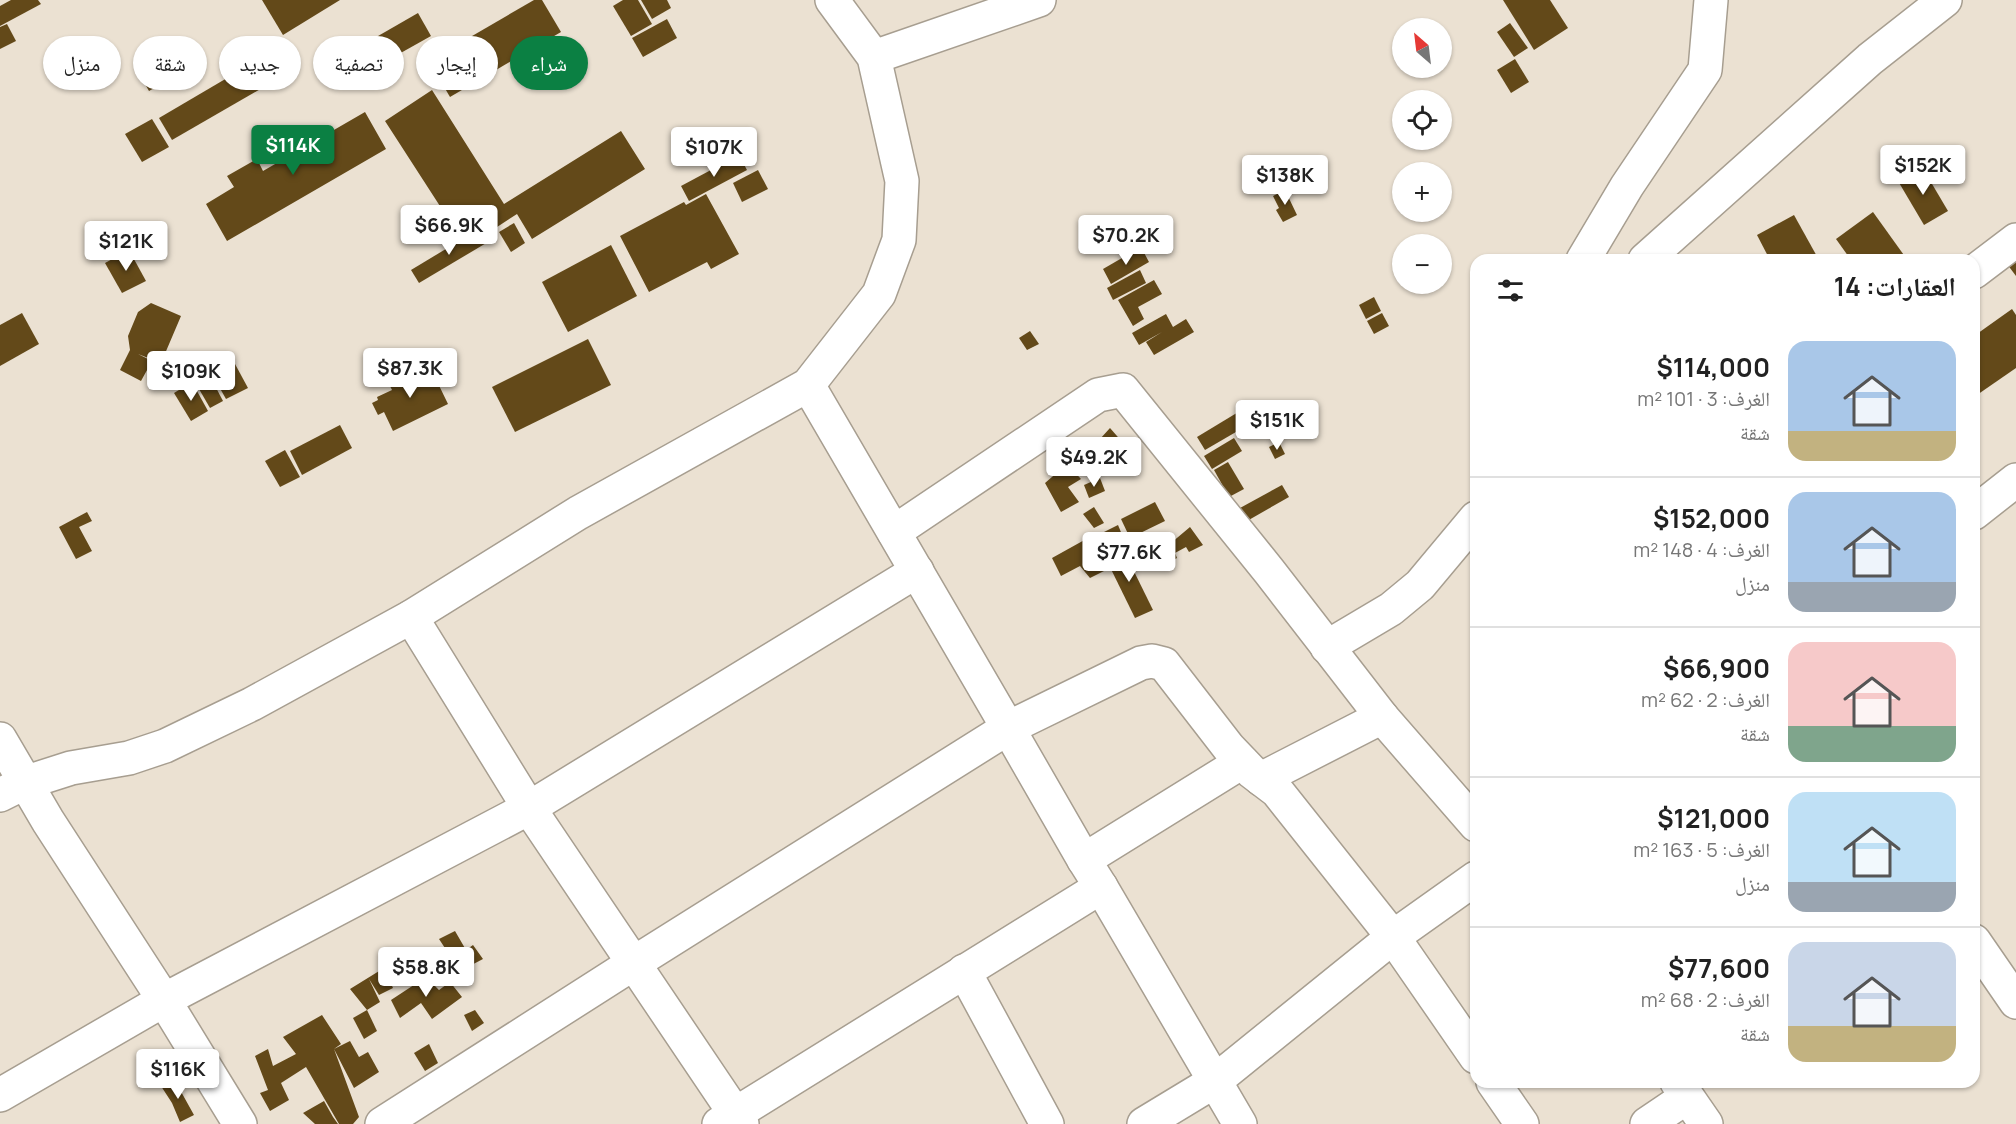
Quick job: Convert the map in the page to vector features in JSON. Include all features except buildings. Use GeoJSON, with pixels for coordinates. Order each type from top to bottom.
{"type":"FeatureCollection","features":[{"type":"Feature","properties":{"kind":"street"},"geometry":{"type":"LineString","coordinates":[[12,789],[71,768],[129,758],[165,746],[252,704],[411,617],[578,513],[808,385],[879,294],[899,240],[902,181],[874,57],[832,0]]}},
{"type":"Feature","properties":{"kind":"street"},"geometry":{"type":"LineString","coordinates":[[874,57],[1039,0]]}},
{"type":"Feature","properties":{"kind":"street"},"geometry":{"type":"LineString","coordinates":[[1587,254],[1628,186],[1705,70],[1712,0]]}},
{"type":"Feature","properties":{"kind":"street"},"geometry":{"type":"LineString","coordinates":[[1652,254],[1870,59],[1945,0]]}},
{"type":"Feature","properties":{"kind":"street"},"geometry":{"type":"LineString","coordinates":[[1980,267],[2016,240]]}},
{"type":"Feature","properties":{"kind":"street"},"geometry":{"type":"LineString","coordinates":[[808,385],[1240,1124]]}},
{"type":"Feature","properties":{"kind":"street"},"geometry":{"type":"LineString","coordinates":[[894,532],[1098,395],[1123,390],[1269,571],[1382,717],[1470,818]]}},
{"type":"Feature","properties":{"kind":"street"},"geometry":{"type":"LineString","coordinates":[[1980,508],[2016,480]]}},
{"type":"Feature","properties":{"kind":"street"},"geometry":{"type":"LineString","coordinates":[[1327,647],[1390,609],[1420,585],[1470,525]]}},
{"type":"Feature","properties":{"kind":"street"},"geometry":{"type":"LineString","coordinates":[[0,1095],[164,1000],[529,808],[917,571]]}},
{"type":"Feature","properties":{"kind":"street"},"geometry":{"type":"LineString","coordinates":[[411,617],[529,808],[634,963],[732,1121],[964,971],[1092,874],[1251,770],[1382,717]]}},
{"type":"Feature","properties":{"kind":"street"},"geometry":{"type":"LineString","coordinates":[[382,1124],[1008,728],[1141,663],[1152,661],[1164,664],[1229,748],[1277,791],[1393,937],[1470,1048]]}},
{"type":"Feature","properties":{"kind":"street"},"geometry":{"type":"LineString","coordinates":[[0,739],[12,789],[164,1000],[240,1124]]}},
{"type":"Feature","properties":{"kind":"street"},"geometry":{"type":"LineString","coordinates":[[1144,1124],[1215,1081],[1393,937],[1470,882]]}},
{"type":"Feature","properties":{"kind":"street"},"geometry":{"type":"LineString","coordinates":[[1980,950],[2016,1002]]}},
{"type":"Feature","properties":{"kind":"street"},"geometry":{"type":"LineString","coordinates":[[964,971],[1047,1124]]}},
{"type":"Feature","properties":{"kind":"street"},"geometry":{"type":"LineString","coordinates":[[1497,1088],[1522,1124]]}},
{"type":"Feature","properties":{"kind":"street"},"geometry":{"type":"LineString","coordinates":[[1647,1124],[1682,1089],[1706,1124]]}}]}
